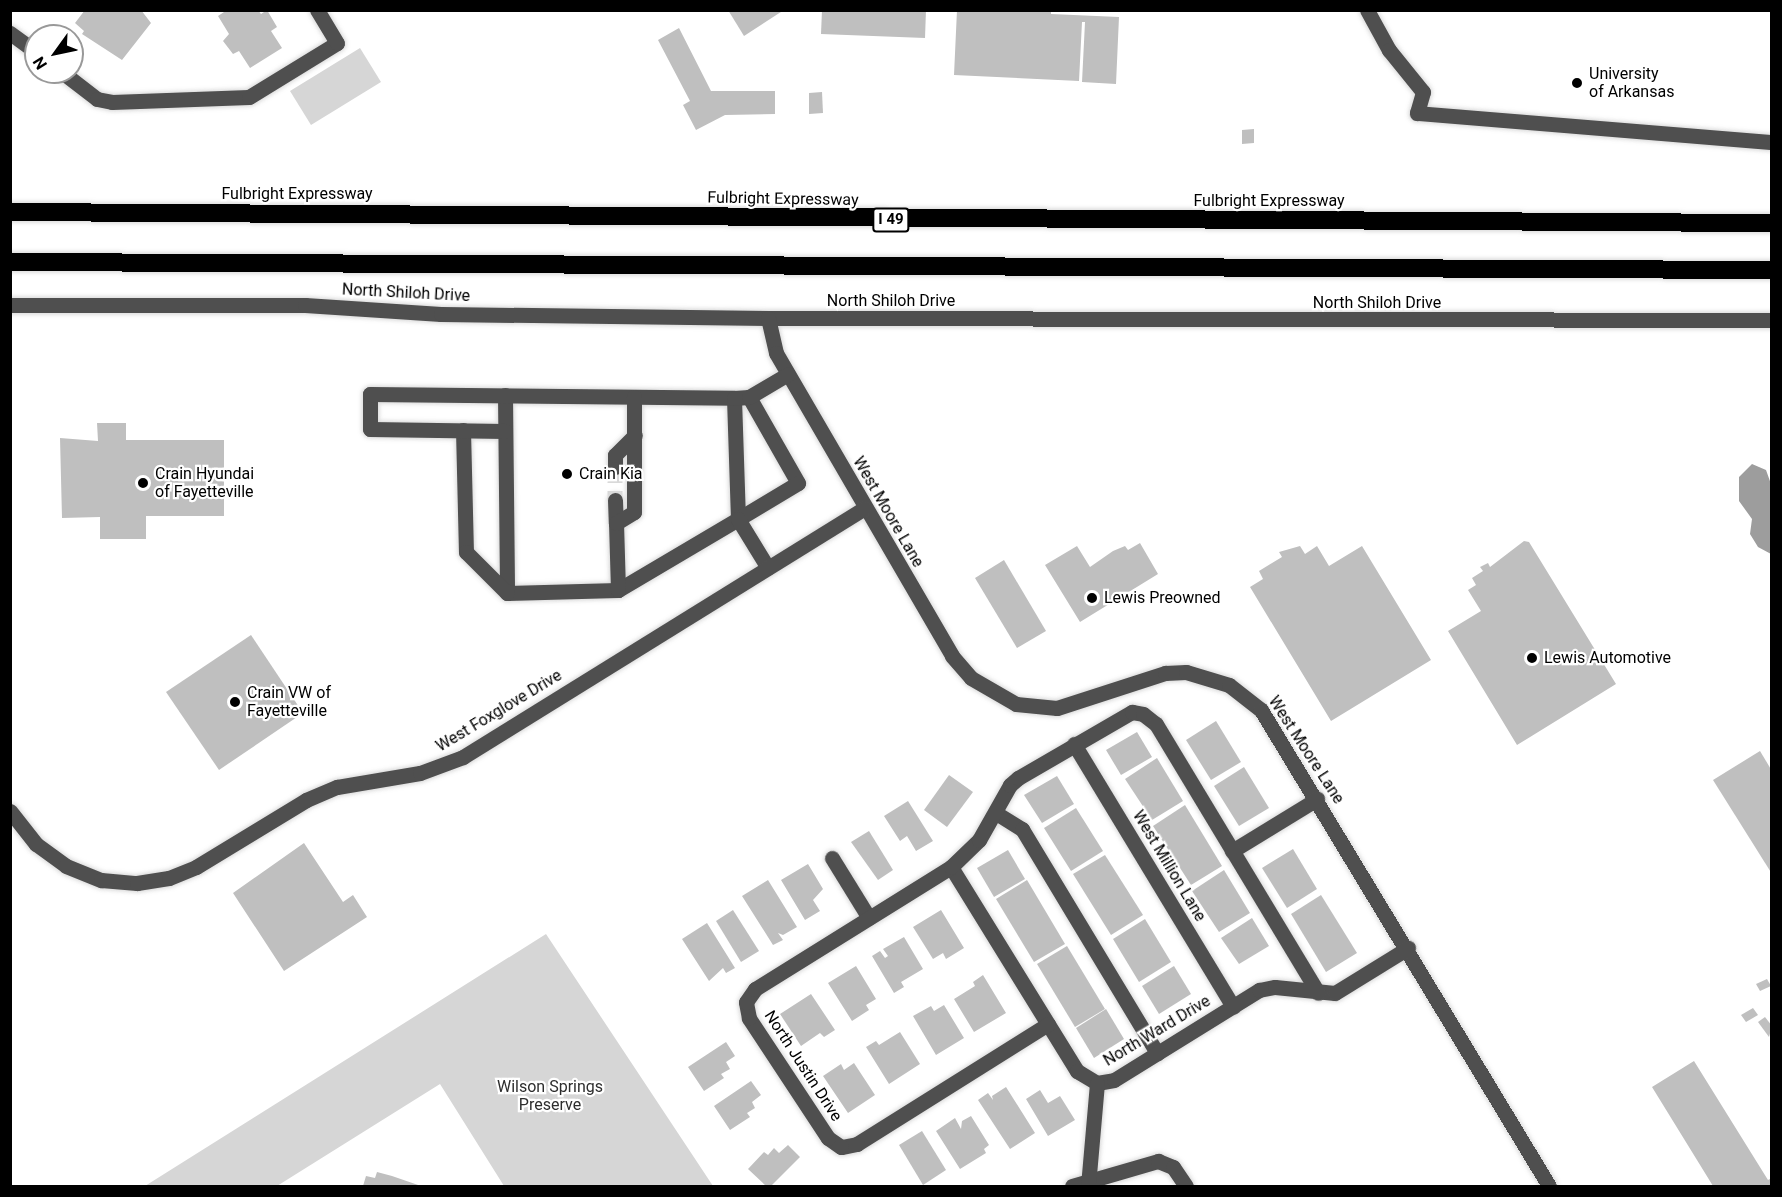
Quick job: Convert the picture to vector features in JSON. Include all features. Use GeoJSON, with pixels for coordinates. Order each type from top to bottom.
{"type":"FeatureCollection","features":[{"type":"Feature","properties":{"kind":"highway","name":"Fulbright Expressway"},"geometry":{"type":"LineString","coordinates":[[10,212],[1772,223]]}},
{"type":"Feature","properties":{"kind":"highway"},"geometry":{"type":"LineString","coordinates":[[10,262],[1772,270]]}},
{"type":"Feature","properties":{"kind":"street"},"geometry":{"type":"LineString","coordinates":[[78,84],[97,99],[112,102],[249,97],[337,43],[317,10]]}},
{"type":"Feature","properties":{"kind":"street"},"geometry":{"type":"LineString","coordinates":[[1367,10],[1389,50],[1423,92],[1417,113],[1772,142]]}},
{"type":"Feature","properties":{"kind":"street"},"geometry":{"type":"LineString","coordinates":[[10,33],[24,43]]}},
{"type":"Feature","properties":{"kind":"street","name":"North Shiloh Drive"},"geometry":{"type":"LineString","coordinates":[[10,305],[305,305],[441,314],[768,318],[1772,320]]}},
{"type":"Feature","properties":{"kind":"street","name":"West Moore Lane"},"geometry":{"type":"LineString","coordinates":[[768,318],[771,339],[788,374],[952,656],[971,678],[993,693],[1016,704],[1057,708],[1166,674],[1207,676],[1248,696],[1261,710],[1408,948],[1549,1186]]}},
{"type":"Feature","properties":{"kind":"street"},"geometry":{"type":"LineString","coordinates":[[505,431],[370,429],[370,394],[741,397],[788,374]]}},
{"type":"Feature","properties":{"kind":"street"},"geometry":{"type":"LineString","coordinates":[[505,395],[507,594]]}},
{"type":"Feature","properties":{"kind":"street"},"geometry":{"type":"LineString","coordinates":[[616,523],[634,512],[634,397]]}},
{"type":"Feature","properties":{"kind":"street"},"geometry":{"type":"LineString","coordinates":[[463,430],[466,552],[507,594],[618,590],[798,483],[741,397]]}},
{"type":"Feature","properties":{"kind":"street"},"geometry":{"type":"LineString","coordinates":[[741,397],[738,519],[768,568]]}},
{"type":"Feature","properties":{"kind":"street"},"geometry":{"type":"LineString","coordinates":[[615,467],[615,455],[634,435]]}},
{"type":"Feature","properties":{"kind":"street"},"geometry":{"type":"LineString","coordinates":[[615,500],[618,590]]}},
{"type":"Feature","properties":{"kind":"street","name":"West Foxglove Drive"},"geometry":{"type":"LineString","coordinates":[[10,811],[36,844],[66,866],[101,880],[137,883],[169,878],[196,867],[306,800],[337,787],[420,773],[463,757],[864,508]]}},
{"type":"Feature","properties":{"kind":"street","name":"North Justin Drive"},"geometry":{"type":"LineString","coordinates":[[1048,1024],[856,1144],[841,1148],[833,1144],[749,1018],[746,1002],[755,989],[951,867],[979,840],[1018,778],[1122,715],[1132,712],[1150,718],[1232,851]]}},
{"type":"Feature","properties":{"kind":"street","name":"West Million Lane"},"geometry":{"type":"LineString","coordinates":[[1074,744],[1233,1006]]}},
{"type":"Feature","properties":{"kind":"street"},"geometry":{"type":"LineString","coordinates":[[1317,799],[1232,851],[1318,993]]}},
{"type":"Feature","properties":{"kind":"street"},"geometry":{"type":"LineString","coordinates":[[996,813],[1022,829],[1157,1053]]}},
{"type":"Feature","properties":{"kind":"street"},"geometry":{"type":"LineString","coordinates":[[832,858],[869,918]]}},
{"type":"Feature","properties":{"kind":"street","name":"North Ward Drive"},"geometry":{"type":"LineString","coordinates":[[951,867],[1077,1071],[1097,1083],[1114,1080],[1233,1006],[1267,988],[1335,993],[1408,948]]}},
{"type":"Feature","properties":{"kind":"street"},"geometry":{"type":"LineString","coordinates":[[1097,1083],[1082,1185],[1158,1161],[1173,1167],[1186,1186]]}},
{"type":"Feature","properties":{"kind":"green space"},"geometry":{"type":"Polygon","coordinates":[[[360,48],[381,82],[311,125],[290,91],[360,48]]]}},
{"type":"Feature","properties":{"kind":"green space","name":"Wilson Springs Preserve"},"geometry":{"type":"Polygon","coordinates":[[[546,934],[713,1186],[504,1186],[440,1084],[277,1186],[145,1186],[546,934]]]}},
{"type":"Feature","properties":{"kind":"shaded area"},"geometry":{"type":"Polygon","coordinates":[[[1752,464],[1766,470],[1771,484],[1771,554],[1758,547],[1750,534],[1752,519],[1739,501],[1739,477],[1752,464]]]}},
{"type":"Feature","properties":{"kind":"building"},"geometry":{"type":"Polygon","coordinates":[[[85,10],[141,10],[151,23],[122,60],[84,35],[84,24],[75,23],[85,10]]]}},
{"type":"Feature","properties":{"kind":"building"},"geometry":{"type":"Polygon","coordinates":[[[227,10],[258,10],[261,14],[267,10],[277,27],[271,31],[282,48],[250,68],[239,51],[233,54],[223,41],[229,34],[218,16],[227,10]]]}},
{"type":"Feature","properties":{"kind":"building"},"geometry":{"type":"Polygon","coordinates":[[[728,10],[784,10],[744,36],[728,10]]]}},
{"type":"Feature","properties":{"kind":"building"},"geometry":{"type":"Polygon","coordinates":[[[822,10],[926,10],[925,38],[821,34],[822,10]]]}},
{"type":"Feature","properties":{"kind":"building"},"geometry":{"type":"Polygon","coordinates":[[[957,10],[1051,10],[1051,14],[1119,17],[1116,84],[1082,82],[1085,22],[1082,22],[1079,81],[954,75],[957,10]]]}},
{"type":"Feature","properties":{"kind":"building"},"geometry":{"type":"Polygon","coordinates":[[[679,28],[711,91],[775,91],[775,114],[725,115],[696,130],[683,105],[690,101],[658,40],[679,28]]]}},
{"type":"Feature","properties":{"kind":"building"},"geometry":{"type":"Polygon","coordinates":[[[822,92],[823,113],[809,114],[809,93],[822,92]]]}},
{"type":"Feature","properties":{"kind":"building"},"geometry":{"type":"Polygon","coordinates":[[[1254,129],[1254,143],[1242,144],[1242,130],[1254,129]]]}},
{"type":"Feature","properties":{"kind":"building","name":"Crain Hyundai of Fayetteville"},"geometry":{"type":"Polygon","coordinates":[[[97,423],[126,423],[126,440],[224,440],[224,516],[146,516],[146,539],[100,539],[100,517],[62,518],[60,438],[98,441],[97,423]]]}},
{"type":"Feature","properties":{"kind":"building","name":"Lewis Automotive"},"geometry":{"type":"Polygon","coordinates":[[[1524,541],[1529,542],[1616,684],[1517,745],[1448,631],[1481,611],[1468,590],[1476,585],[1472,578],[1483,571],[1480,567],[1488,563],[1490,567],[1524,541]]]}},
{"type":"Feature","properties":{"kind":"building","name":"Lewis Preowned"},"geometry":{"type":"Polygon","coordinates":[[[1140,543],[1158,574],[1080,622],[1045,565],[1077,546],[1090,567],[1113,551],[1125,546],[1128,550],[1140,543]]]}},
{"type":"Feature","properties":{"kind":"building"},"geometry":{"type":"Polygon","coordinates":[[[1300,546],[1305,554],[1317,546],[1329,566],[1362,546],[1431,660],[1331,721],[1250,587],[1263,579],[1259,571],[1282,557],[1279,552],[1300,546]]]}},
{"type":"Feature","properties":{"kind":"building"},"geometry":{"type":"Polygon","coordinates":[[[1004,560],[1046,631],[1017,648],[975,578],[1004,560]]]}},
{"type":"Feature","properties":{"kind":"building","name":"Crain VW of Fayetteville"},"geometry":{"type":"Polygon","coordinates":[[[251,635],[303,713],[219,770],[166,692],[251,635]]]}},
{"type":"Feature","properties":{"kind":"building"},"geometry":{"type":"Polygon","coordinates":[[[1216,721],[1241,762],[1211,780],[1186,740],[1216,721]]]}},
{"type":"Feature","properties":{"kind":"building"},"geometry":{"type":"Polygon","coordinates":[[[1137,732],[1152,757],[1121,775],[1106,750],[1137,732]]]}},
{"type":"Feature","properties":{"kind":"building"},"geometry":{"type":"Polygon","coordinates":[[[1760,751],[1772,771],[1772,874],[1713,780],[1760,751]]]}},
{"type":"Feature","properties":{"kind":"building"},"geometry":{"type":"Polygon","coordinates":[[[1157,758],[1183,801],[1152,820],[1125,779],[1157,758]]]}},
{"type":"Feature","properties":{"kind":"building"},"geometry":{"type":"Polygon","coordinates":[[[1244,767],[1269,808],[1239,826],[1214,786],[1244,767]]]}},
{"type":"Feature","properties":{"kind":"building"},"geometry":{"type":"Polygon","coordinates":[[[949,775],[973,792],[947,827],[924,810],[949,775]]]}},
{"type":"Feature","properties":{"kind":"building"},"geometry":{"type":"Polygon","coordinates":[[[1057,776],[1074,804],[1042,823],[1024,795],[1057,776]]]}},
{"type":"Feature","properties":{"kind":"building"},"geometry":{"type":"Polygon","coordinates":[[[908,801],[933,841],[916,851],[907,836],[900,841],[884,816],[908,801]]]}},
{"type":"Feature","properties":{"kind":"building"},"geometry":{"type":"Polygon","coordinates":[[[1185,805],[1222,866],[1191,885],[1153,826],[1185,805]]]}},
{"type":"Feature","properties":{"kind":"building"},"geometry":{"type":"Polygon","coordinates":[[[1076,808],[1103,851],[1071,871],[1044,828],[1076,808]]]}},
{"type":"Feature","properties":{"kind":"building"},"geometry":{"type":"Polygon","coordinates":[[[869,831],[893,870],[878,880],[851,842],[869,831]]]}},
{"type":"Feature","properties":{"kind":"building"},"geometry":{"type":"Polygon","coordinates":[[[304,843],[343,902],[353,895],[367,917],[284,971],[233,893],[304,843]]]}},
{"type":"Feature","properties":{"kind":"building"},"geometry":{"type":"Polygon","coordinates":[[[1293,849],[1317,889],[1287,908],[1262,868],[1293,849]]]}},
{"type":"Feature","properties":{"kind":"building"},"geometry":{"type":"Polygon","coordinates":[[[1008,850],[1025,879],[994,897],[977,868],[1008,850]]]}},
{"type":"Feature","properties":{"kind":"building"},"geometry":{"type":"Polygon","coordinates":[[[1105,855],[1143,915],[1111,935],[1073,874],[1105,855]]]}},
{"type":"Feature","properties":{"kind":"building"},"geometry":{"type":"Polygon","coordinates":[[[808,864],[823,889],[813,900],[820,911],[805,920],[781,880],[808,864]]]}},
{"type":"Feature","properties":{"kind":"building"},"geometry":{"type":"Polygon","coordinates":[[[1224,870],[1250,913],[1219,932],[1192,891],[1224,870]]]}},
{"type":"Feature","properties":{"kind":"building"},"geometry":{"type":"Polygon","coordinates":[[[768,880],[797,927],[783,935],[778,933],[783,940],[773,945],[742,896],[768,880]]]}},
{"type":"Feature","properties":{"kind":"building"},"geometry":{"type":"Polygon","coordinates":[[[1027,880],[1065,944],[1034,962],[996,899],[1027,880]]]}},
{"type":"Feature","properties":{"kind":"building"},"geometry":{"type":"Polygon","coordinates":[[[1321,895],[1357,953],[1326,972],[1291,914],[1321,895]]]}},
{"type":"Feature","properties":{"kind":"building"},"geometry":{"type":"Polygon","coordinates":[[[733,910],[759,951],[741,962],[716,921],[733,910]]]}},
{"type":"Feature","properties":{"kind":"building"},"geometry":{"type":"Polygon","coordinates":[[[941,910],[964,948],[946,959],[943,953],[933,959],[913,927],[941,910]]]}},
{"type":"Feature","properties":{"kind":"building"},"geometry":{"type":"Polygon","coordinates":[[[1252,918],[1269,946],[1239,964],[1221,938],[1252,918]]]}},
{"type":"Feature","properties":{"kind":"building"},"geometry":{"type":"Polygon","coordinates":[[[1145,919],[1171,962],[1139,982],[1113,939],[1145,919]]]}},
{"type":"Feature","properties":{"kind":"building"},"geometry":{"type":"Polygon","coordinates":[[[707,923],[735,968],[726,973],[723,968],[709,981],[682,939],[707,923]]]}},
{"type":"Feature","properties":{"kind":"building"},"geometry":{"type":"Polygon","coordinates":[[[904,937],[923,969],[901,982],[904,987],[894,993],[872,956],[880,951],[885,958],[888,956],[883,949],[904,937]]]}},
{"type":"Feature","properties":{"kind":"building"},"geometry":{"type":"Polygon","coordinates":[[[1067,946],[1105,1009],[1075,1027],[1037,964],[1067,946]]]}},
{"type":"Feature","properties":{"kind":"building"},"geometry":{"type":"Polygon","coordinates":[[[856,966],[876,999],[866,1005],[869,1010],[852,1021],[828,983],[856,966]]]}},
{"type":"Feature","properties":{"kind":"building"},"geometry":{"type":"Polygon","coordinates":[[[1174,966],[1191,994],[1159,1014],[1142,986],[1174,966]]]}},
{"type":"Feature","properties":{"kind":"building"},"geometry":{"type":"Polygon","coordinates":[[[983,975],[1006,1013],[974,1032],[954,999],[975,986],[973,982],[983,975]]]}},
{"type":"Feature","properties":{"kind":"building"},"geometry":{"type":"Polygon","coordinates":[[[1767,979],[1771,986],[1760,991],[1756,984],[1767,979]]]}},
{"type":"Feature","properties":{"kind":"building"},"geometry":{"type":"Polygon","coordinates":[[[811,994],[835,1030],[824,1037],[820,1033],[801,1046],[780,1014],[811,994]]]}},
{"type":"Feature","properties":{"kind":"building"},"geometry":{"type":"Polygon","coordinates":[[[944,1005],[964,1038],[936,1055],[913,1016],[931,1006],[934,1011],[944,1005]]]}},
{"type":"Feature","properties":{"kind":"building"},"geometry":{"type":"Polygon","coordinates":[[[1753,1008],[1758,1015],[1746,1022],[1741,1015],[1753,1008]]]}},
{"type":"Feature","properties":{"kind":"building"},"geometry":{"type":"Polygon","coordinates":[[[1106,1009],[1124,1039],[1094,1058],[1076,1028],[1106,1009]]]}},
{"type":"Feature","properties":{"kind":"building"},"geometry":{"type":"Polygon","coordinates":[[[1765,1017],[1772,1026],[1769,1037],[1758,1022],[1765,1017]]]}},
{"type":"Feature","properties":{"kind":"building"},"geometry":{"type":"Polygon","coordinates":[[[900,1032],[920,1064],[889,1084],[866,1047],[876,1041],[879,1045],[900,1032]]]}},
{"type":"Feature","properties":{"kind":"building"},"geometry":{"type":"Polygon","coordinates":[[[726,1042],[735,1056],[726,1062],[730,1069],[721,1074],[724,1078],[704,1091],[688,1067],[726,1042]]]}},
{"type":"Feature","properties":{"kind":"building"},"geometry":{"type":"Polygon","coordinates":[[[1694,1061],[1768,1180],[1772,1178],[1772,1186],[1713,1186],[1652,1087],[1694,1061]]]}},
{"type":"Feature","properties":{"kind":"building"},"geometry":{"type":"Polygon","coordinates":[[[854,1063],[875,1095],[848,1113],[823,1076],[841,1064],[844,1070],[854,1063]]]}},
{"type":"Feature","properties":{"kind":"building"},"geometry":{"type":"Polygon","coordinates":[[[751,1081],[761,1095],[752,1102],[755,1108],[747,1113],[750,1117],[730,1130],[714,1106],[751,1081]]]}},
{"type":"Feature","properties":{"kind":"building"},"geometry":{"type":"Polygon","coordinates":[[[1006,1087],[1035,1133],[1010,1149],[978,1100],[988,1093],[993,1100],[992,1096],[1006,1087]]]}},
{"type":"Feature","properties":{"kind":"building"},"geometry":{"type":"Polygon","coordinates":[[[1040,1090],[1048,1103],[1060,1096],[1075,1120],[1048,1136],[1026,1099],[1040,1090]]]}},
{"type":"Feature","properties":{"kind":"building"},"geometry":{"type":"Polygon","coordinates":[[[971,1116],[989,1145],[984,1149],[986,1153],[960,1169],[936,1131],[955,1118],[961,1129],[962,1121],[971,1116]]]}},
{"type":"Feature","properties":{"kind":"building"},"geometry":{"type":"Polygon","coordinates":[[[922,1131],[946,1170],[923,1185],[899,1145],[922,1131]]]}},
{"type":"Feature","properties":{"kind":"building"},"geometry":{"type":"Polygon","coordinates":[[[788,1145],[800,1157],[771,1186],[766,1186],[748,1169],[764,1152],[768,1155],[774,1148],[779,1153],[788,1145]]]}},
{"type":"Feature","properties":{"kind":"building"},"geometry":{"type":"Polygon","coordinates":[[[377,1172],[421,1186],[363,1186],[366,1176],[375,1178],[377,1172]]]}},
{"type":"Feature","properties":{"kind":"tunnel"},"geometry":{"type":"LineString","coordinates":[[615,467],[615,500]]}},
{"type":"Feature","properties":{"kind":"place","name":"University of Arkansas"},"geometry":{"type":"Point","coordinates":[1577,83]}},
{"type":"Feature","properties":{"kind":"place","name":"Crain Kia"},"geometry":{"type":"Point","coordinates":[567,474]}},
{"type":"Feature","properties":{"kind":"place","name":"Crain Hyundai of Fayetteville"},"geometry":{"type":"Point","coordinates":[143,483]}},
{"type":"Feature","properties":{"kind":"place","name":"Lewis Preowned"},"geometry":{"type":"Point","coordinates":[1092,598]}},
{"type":"Feature","properties":{"kind":"place","name":"Lewis Automotive"},"geometry":{"type":"Point","coordinates":[1532,658]}},
{"type":"Feature","properties":{"kind":"place","name":"Crain VW of Fayetteville"},"geometry":{"type":"Point","coordinates":[235,702]}}]}
